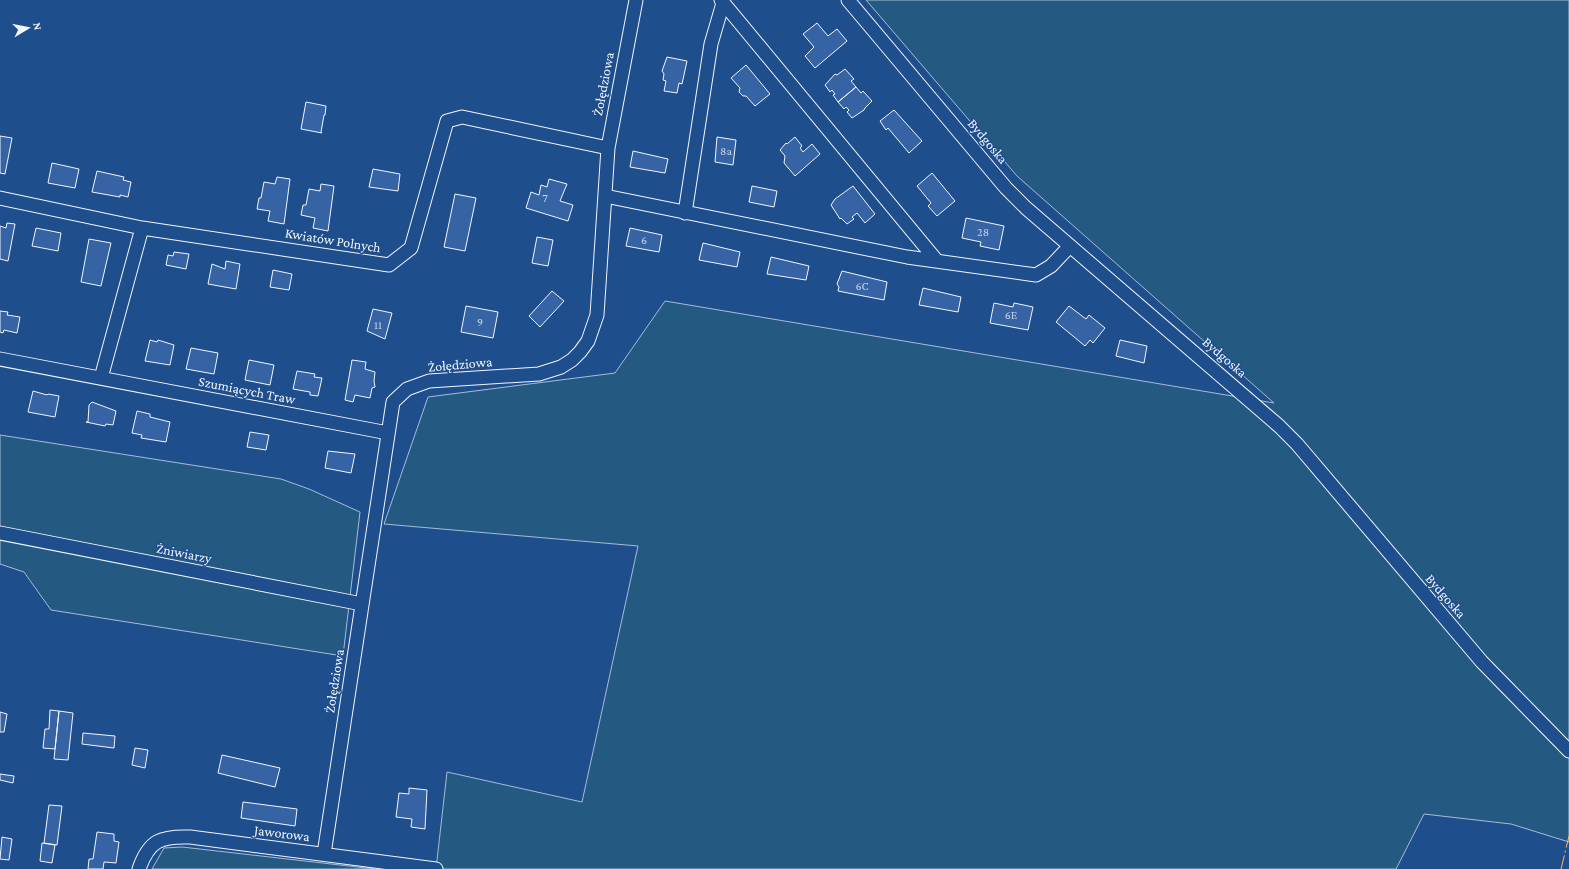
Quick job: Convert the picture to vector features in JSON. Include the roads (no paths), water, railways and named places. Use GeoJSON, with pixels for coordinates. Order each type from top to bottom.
{"type":"FeatureCollection","features":[{"type":"Feature","properties":{"kind":"street","name":"Żołędziowa"},"geometry":{"type":"LineString","coordinates":[[324,854],[393,402],[408,389],[430,381],[539,374],[561,367],[572,360],[588,341],[597,315],[608,148],[636,0]]}},
{"type":"Feature","properties":{"kind":"street","name":"Bydgoska"},"geometry":{"type":"LineString","coordinates":[[848,0],[1006,188],[1069,247],[1279,426],[1297,444],[1482,662],[1569,751]]}},
{"type":"Feature","properties":{"kind":"street"},"geometry":{"type":"LineString","coordinates":[[722,2],[937,261]]}},
{"type":"Feature","properties":{"kind":"street"},"geometry":{"type":"LineString","coordinates":[[685,212],[711,44],[722,2]]}},
{"type":"Feature","properties":{"kind":"street","name":"Kwiatów Polnych"},"geometry":{"type":"LineString","coordinates":[[0,198],[142,228],[389,265],[411,248],[447,122],[462,117],[608,148]]}},
{"type":"Feature","properties":{"kind":"street"},"geometry":{"type":"LineString","coordinates":[[605,196],[907,257],[1036,275],[1051,266],[1069,247]]}},
{"type":"Feature","properties":{"kind":"street"},"geometry":{"type":"LineString","coordinates":[[101,378],[142,228]]}},
{"type":"Feature","properties":{"kind":"street","name":"Szumiących Traw"},"geometry":{"type":"LineString","coordinates":[[0,359],[388,433]]}},
{"type":"Feature","properties":{"kind":"street","name":"Żniwiarzy"},"geometry":{"type":"LineString","coordinates":[[0,533],[362,604]]}},
{"type":"Feature","properties":{"kind":"street","name":"Jaworowa"},"geometry":{"type":"LineString","coordinates":[[139,869],[147,850],[154,843],[164,838],[175,836],[436,869]]}}]}
